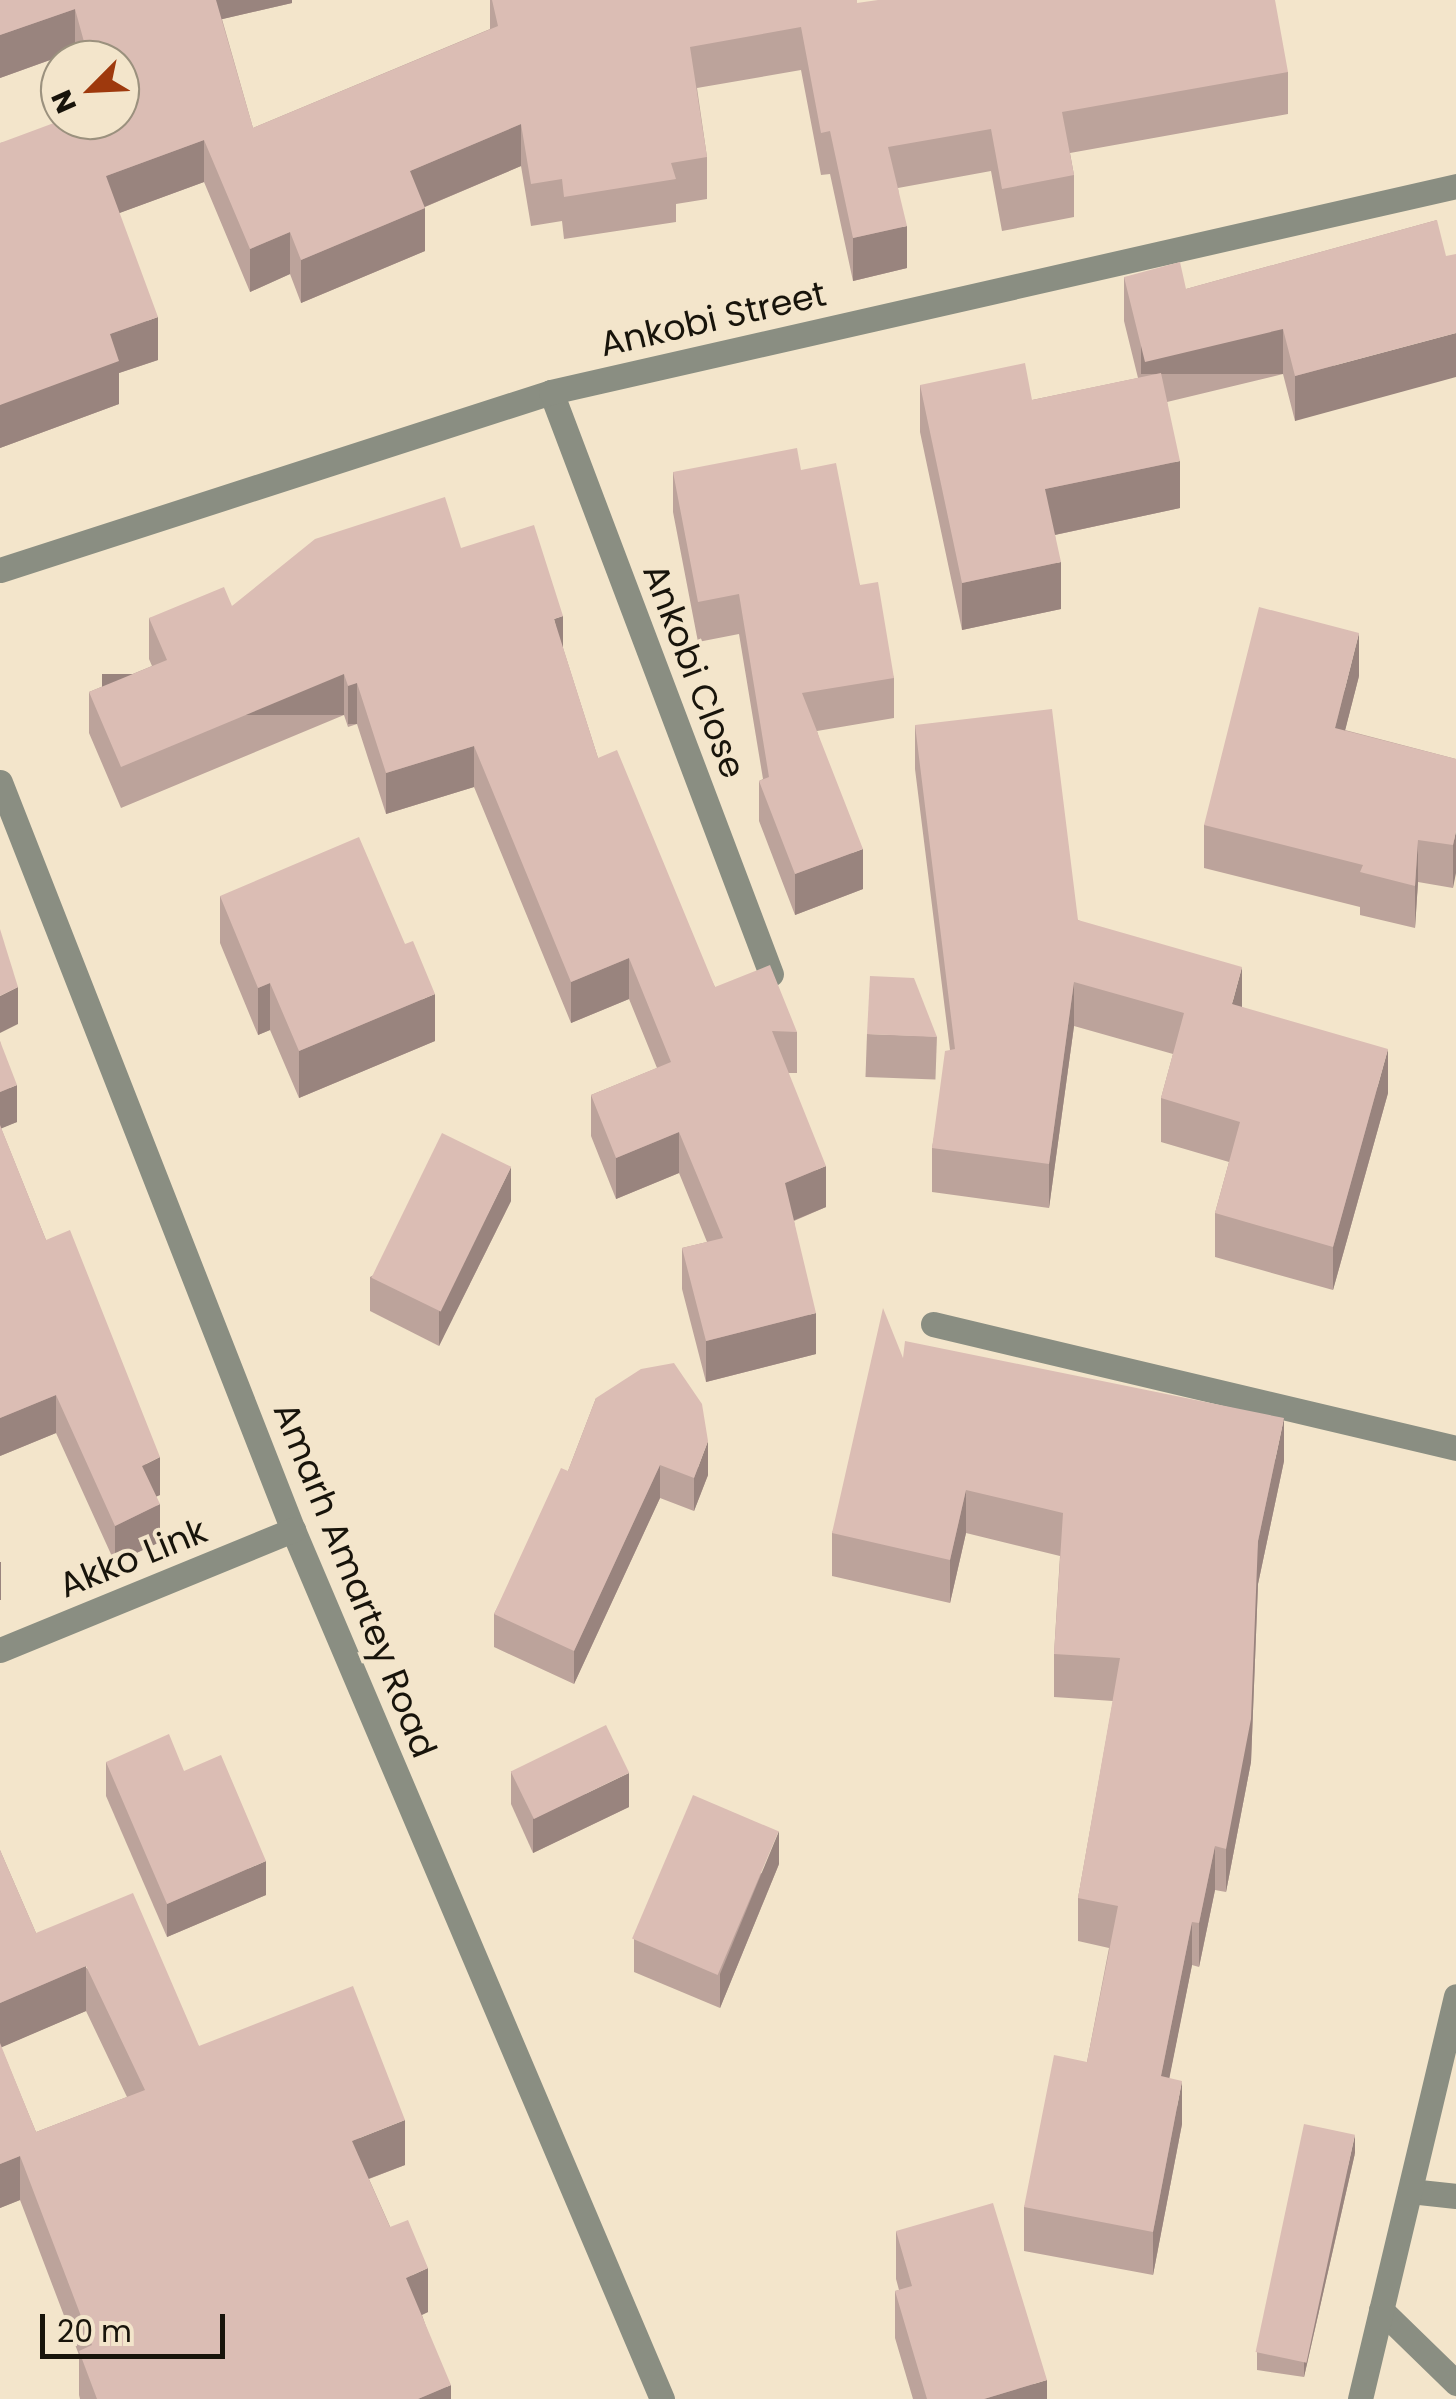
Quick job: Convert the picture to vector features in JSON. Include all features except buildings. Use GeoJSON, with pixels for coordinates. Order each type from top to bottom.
{"type":"FeatureCollection","features":[{"type":"Feature","properties":{"kind":"street","name":"Ankobi Street"},"geometry":{"type":"LineString","coordinates":[[0,570],[551,392],[1456,186]]}},
{"type":"Feature","properties":{"kind":"street","name":"Ankobi Close"},"geometry":{"type":"LineString","coordinates":[[551,392],[771,974]]}},
{"type":"Feature","properties":{"kind":"street","name":"Amarh Amartey Road"},"geometry":{"type":"LineString","coordinates":[[0,782],[9,830],[293,1530],[662,2399]]}},
{"type":"Feature","properties":{"kind":"street"},"geometry":{"type":"LineString","coordinates":[[934,1324],[1456,1448]]}},
{"type":"Feature","properties":{"kind":"street","name":"Akko Link"},"geometry":{"type":"LineString","coordinates":[[0,1650],[293,1530]]}},
{"type":"Feature","properties":{"kind":"street"},"geometry":{"type":"LineString","coordinates":[[1360,2399],[1456,1996]]}},
{"type":"Feature","properties":{"kind":"street"},"geometry":{"type":"LineString","coordinates":[[1410,2191],[1456,2196]]}},
{"type":"Feature","properties":{"kind":"street"},"geometry":{"type":"LineString","coordinates":[[1381,2310],[1456,2383]]}}]}
